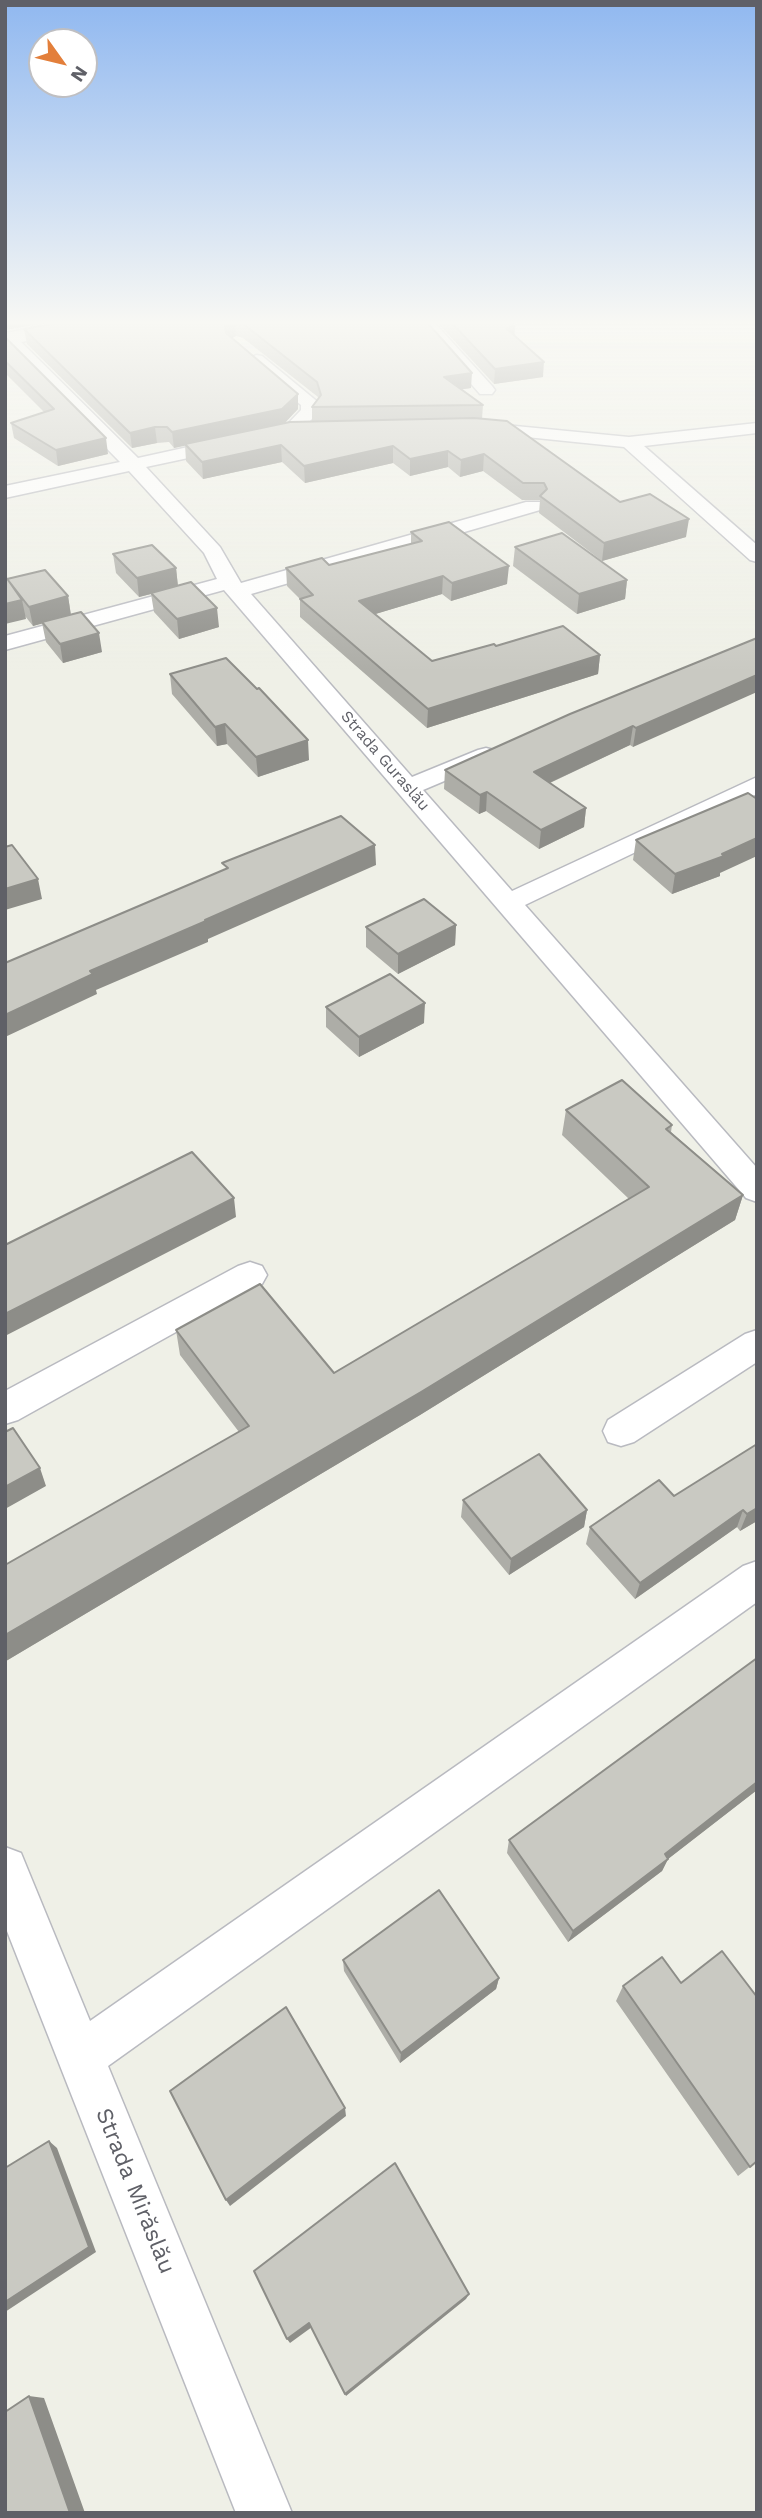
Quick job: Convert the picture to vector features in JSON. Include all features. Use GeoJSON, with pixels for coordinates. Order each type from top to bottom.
{"type":"FeatureCollection","features":[{"type":"Feature","properties":{"kind":"street","name":"Strada Guraslău"},"geometry":{"type":"LineString","coordinates":[[107,438],[213,551],[233,587],[757,1190]]}},
{"type":"Feature","properties":{"kind":"street"},"geometry":{"type":"LineString","coordinates":[[593,438],[629,442],[670,438]]}},
{"type":"Feature","properties":{"kind":"street"},"geometry":{"type":"LineString","coordinates":[[5,492],[251,440]]}},
{"type":"Feature","properties":{"kind":"street"},"geometry":{"type":"LineString","coordinates":[[629,442],[708,509],[757,556]]}},
{"type":"Feature","properties":{"kind":"street"},"geometry":{"type":"LineString","coordinates":[[5,643],[233,587],[533,506]]}},
{"type":"Feature","properties":{"kind":"street"},"geometry":{"type":"LineString","coordinates":[[408,788],[511,745]]}},
{"type":"Feature","properties":{"kind":"street"},"geometry":{"type":"LineString","coordinates":[[508,903],[757,784]]}},
{"type":"Feature","properties":{"kind":"street"},"geometry":{"type":"LineString","coordinates":[[5,1409],[250,1275]]}},
{"type":"Feature","properties":{"kind":"street"},"geometry":{"type":"LineString","coordinates":[[621,1431],[757,1344]]}},
{"type":"Feature","properties":{"kind":"street"},"geometry":{"type":"LineString","coordinates":[[81,2056],[757,1579]]}},
{"type":"Feature","properties":{"kind":"street","name":"Strada Mirăslău"},"geometry":{"type":"LineString","coordinates":[[5,1869],[264,2513]]}},
{"type":"Feature","properties":{"kind":"building"},"geometry":{"type":"Polygon","coordinates":[[[35,438],[106,438],[56,450],[35,438]]]}},
{"type":"Feature","properties":{"kind":"building"},"geometry":{"type":"Polygon","coordinates":[[[216,438],[530,438],[620,502],[650,494],[689,519],[604,543],[540,496],[547,489],[544,483],[523,483],[484,454],[461,460],[448,451],[410,459],[393,446],[304,466],[281,445],[202,462],[185,444],[216,438]]]}},
{"type":"Feature","properties":{"kind":"building"},"geometry":{"type":"Polygon","coordinates":[[[449,522],[509,566],[452,583],[443,576],[359,601],[432,661],[563,626],[600,655],[428,709],[300,599],[313,595],[286,568],[322,558],[329,565],[422,541],[411,532],[449,522]]]}},
{"type":"Feature","properties":{"kind":"building"},"geometry":{"type":"Polygon","coordinates":[[[562,533],[627,580],[579,594],[515,547],[562,533]]]}},
{"type":"Feature","properties":{"kind":"building"},"geometry":{"type":"Polygon","coordinates":[[[152,545],[176,568],[137,578],[113,554],[152,545]]]}},
{"type":"Feature","properties":{"kind":"building"},"geometry":{"type":"Polygon","coordinates":[[[45,570],[68,596],[29,607],[8,580],[22,600],[5,604],[5,577],[7,579],[45,570]]]}},
{"type":"Feature","properties":{"kind":"building"},"geometry":{"type":"Polygon","coordinates":[[[191,582],[217,608],[177,619],[151,593],[191,582]]]}},
{"type":"Feature","properties":{"kind":"building"},"geometry":{"type":"Polygon","coordinates":[[[81,612],[99,633],[60,644],[42,622],[81,612]]]}},
{"type":"Feature","properties":{"kind":"building"},"geometry":{"type":"Polygon","coordinates":[[[757,638],[757,675],[636,728],[633,726],[534,772],[586,808],[541,830],[487,792],[480,795],[445,770],[570,714],[757,638]]]}},
{"type":"Feature","properties":{"kind":"building"},"geometry":{"type":"Polygon","coordinates":[[[226,658],[259,688],[308,740],[256,757],[225,724],[215,727],[170,674],[226,658]]]}},
{"type":"Feature","properties":{"kind":"building"},"geometry":{"type":"Polygon","coordinates":[[[748,793],[757,799],[757,838],[722,854],[724,856],[675,874],[636,840],[748,793]]]}},
{"type":"Feature","properties":{"kind":"building"},"geometry":{"type":"Polygon","coordinates":[[[341,816],[375,845],[90,971],[93,974],[5,1015],[5,963],[228,868],[222,863],[341,816]]]}},
{"type":"Feature","properties":{"kind":"building"},"geometry":{"type":"Polygon","coordinates":[[[12,845],[38,879],[5,889],[5,847],[12,845]]]}},
{"type":"Feature","properties":{"kind":"building"},"geometry":{"type":"Polygon","coordinates":[[[424,899],[456,925],[398,954],[366,927],[424,899]]]}},
{"type":"Feature","properties":{"kind":"building"},"geometry":{"type":"Polygon","coordinates":[[[390,974],[425,1003],[359,1037],[326,1007],[390,974]]]}},
{"type":"Feature","properties":{"kind":"building"},"geometry":{"type":"Polygon","coordinates":[[[622,1080],[672,1125],[666,1129],[743,1195],[421,1392],[5,1635],[5,1565],[249,1426],[176,1330],[260,1284],[334,1373],[649,1187],[566,1110],[622,1080]]]}},
{"type":"Feature","properties":{"kind":"building"},"geometry":{"type":"Polygon","coordinates":[[[192,1152],[234,1198],[5,1314],[5,1245],[192,1152]]]}},
{"type":"Feature","properties":{"kind":"building"},"geometry":{"type":"Polygon","coordinates":[[[13,1428],[40,1468],[5,1487],[5,1432],[13,1428]]]}},
{"type":"Feature","properties":{"kind":"building"},"geometry":{"type":"Polygon","coordinates":[[[757,1444],[757,1508],[747,1514],[743,1510],[640,1583],[590,1527],[659,1480],[674,1496],[757,1444]]]}},
{"type":"Feature","properties":{"kind":"building"},"geometry":{"type":"Polygon","coordinates":[[[539,1454],[587,1510],[511,1559],[463,1500],[539,1454]]]}},
{"type":"Feature","properties":{"kind":"building"},"geometry":{"type":"Polygon","coordinates":[[[757,1658],[757,1782],[665,1854],[668,1859],[573,1931],[509,1840],[757,1658]]]}},
{"type":"Feature","properties":{"kind":"building"},"geometry":{"type":"Polygon","coordinates":[[[439,1890],[499,1978],[401,2053],[343,1960],[439,1890]]]}},
{"type":"Feature","properties":{"kind":"building"},"geometry":{"type":"Polygon","coordinates":[[[722,1951],[757,1997],[757,2161],[750,2167],[623,1986],[662,1957],[681,1983],[722,1951]]]}},
{"type":"Feature","properties":{"kind":"building"},"geometry":{"type":"Polygon","coordinates":[[[286,2007],[345,2108],[226,2200],[170,2091],[286,2007]]]}},
{"type":"Feature","properties":{"kind":"building"},"geometry":{"type":"Polygon","coordinates":[[[49,2141],[89,2247],[5,2302],[5,2168],[49,2141]]]}},
{"type":"Feature","properties":{"kind":"building"},"geometry":{"type":"Polygon","coordinates":[[[395,2163],[469,2294],[345,2394],[309,2323],[287,2339],[254,2271],[395,2163]]]}},
{"type":"Feature","properties":{"kind":"building"},"geometry":{"type":"Polygon","coordinates":[[[29,2396],[70,2513],[5,2513],[5,2412],[29,2396]]]}}]}
